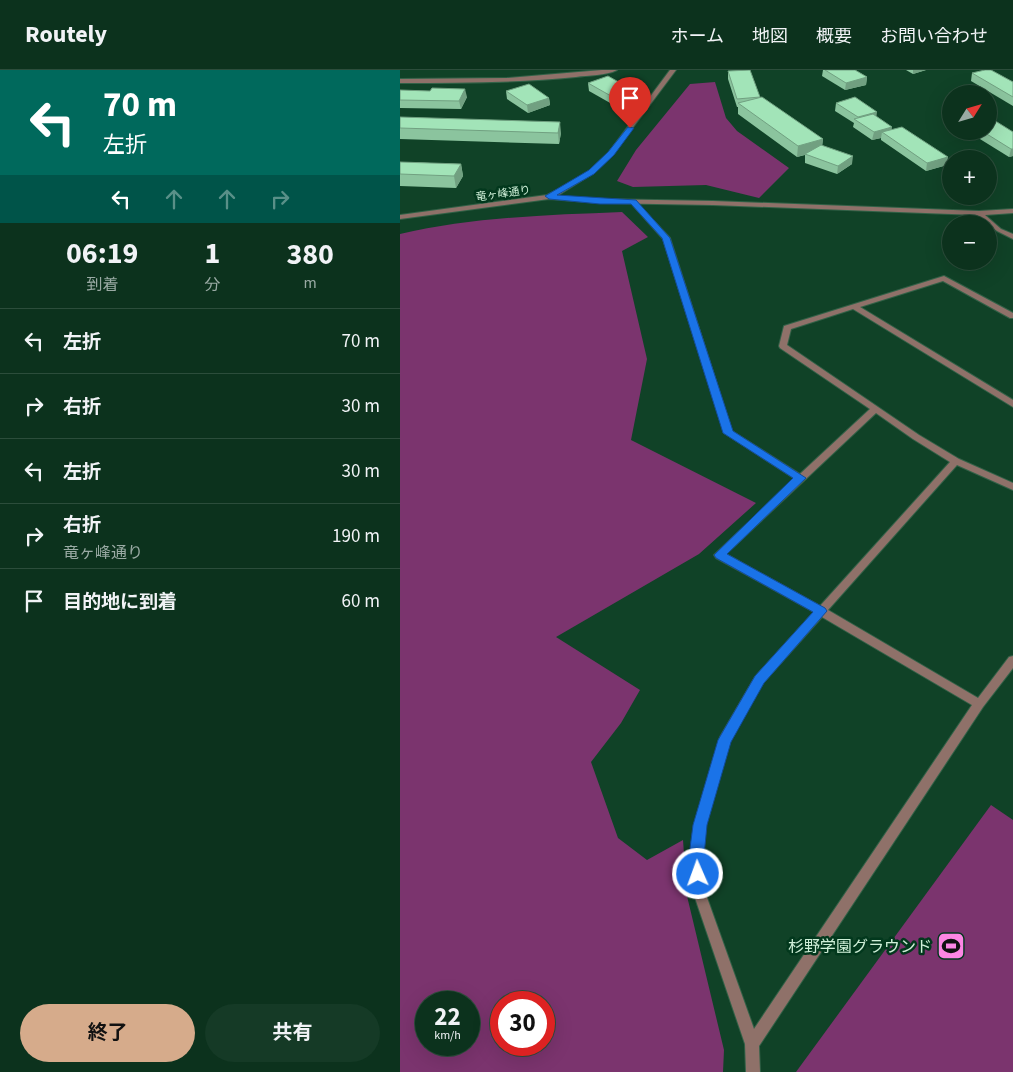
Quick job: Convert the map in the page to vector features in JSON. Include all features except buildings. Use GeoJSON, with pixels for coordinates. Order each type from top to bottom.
{"type":"FeatureCollection","features":[{"type":"Feature","properties":{"kind":"street"},"geometry":{"type":"LineString","coordinates":[[400,81],[501,82],[578,76],[614,70]]}},
{"type":"Feature","properties":{"kind":"street","name":"竜ヶ峰通り"},"geometry":{"type":"LineString","coordinates":[[400,217],[549,196],[572,185],[603,162],[673,70]]}},
{"type":"Feature","properties":{"kind":"street"},"geometry":{"type":"LineString","coordinates":[[549,196],[600,201],[713,203],[979,213],[1013,212]]}},
{"type":"Feature","properties":{"kind":"street"},"geometry":{"type":"LineString","coordinates":[[633,202],[666,238],[728,433],[800,478]]}},
{"type":"Feature","properties":{"kind":"street"},"geometry":{"type":"LineString","coordinates":[[979,213],[1000,230],[1013,237]]}},
{"type":"Feature","properties":{"kind":"street"},"geometry":{"type":"LineString","coordinates":[[1013,316],[944,278],[787,328],[783,346],[874,410],[956,461],[1013,488]]}},
{"type":"Feature","properties":{"kind":"street"},"geometry":{"type":"LineString","coordinates":[[853,306],[1013,404]]}},
{"type":"Feature","properties":{"kind":"street"},"geometry":{"type":"LineString","coordinates":[[874,410],[720,555],[821,611],[979,704]]}},
{"type":"Feature","properties":{"kind":"street"},"geometry":{"type":"LineString","coordinates":[[753,1072],[752,1044],[699,892],[696,856],[700,825],[724,740],[759,680],[956,461]]}},
{"type":"Feature","properties":{"kind":"street"},"geometry":{"type":"LineString","coordinates":[[752,1044],[979,704],[1013,660]]}},
{"type":"Feature","properties":{"kind":"shaded area"},"geometry":{"type":"Polygon","coordinates":[[[715,82],[726,118],[737,131],[789,168],[759,198],[706,185],[633,187],[617,181],[636,150],[690,84],[715,82]]]}},
{"type":"Feature","properties":{"kind":"shaded area"},"geometry":{"type":"Polygon","coordinates":[[[622,212],[648,237],[622,251],[647,359],[631,440],[756,503],[699,554],[556,637],[640,690],[621,723],[591,762],[618,838],[647,860],[683,840],[687,896],[724,1050],[723,1072],[400,1072],[400,234],[482,220],[622,212]]]}},
{"type":"Feature","properties":{"kind":"shaded area","name":"杉野学園グラウンド"},"geometry":{"type":"Polygon","coordinates":[[[991,805],[1013,820],[1013,1072],[796,1072],[991,805]]]}},
{"type":"Feature","properties":{"kind":"place","name":"杉野学園グラウンド"},"geometry":{"type":"Point","coordinates":[951,946]}},
{"type":"Feature","properties":{"kind":"route"},"geometry":{"type":"LineString","coordinates":[[630,128],[611,153],[592,172],[572,185],[549,196],[633,202],[666,238],[728,433],[800,478],[720,555],[821,611],[759,680],[724,740],[700,825],[696,856],[698,874]]}}]}
